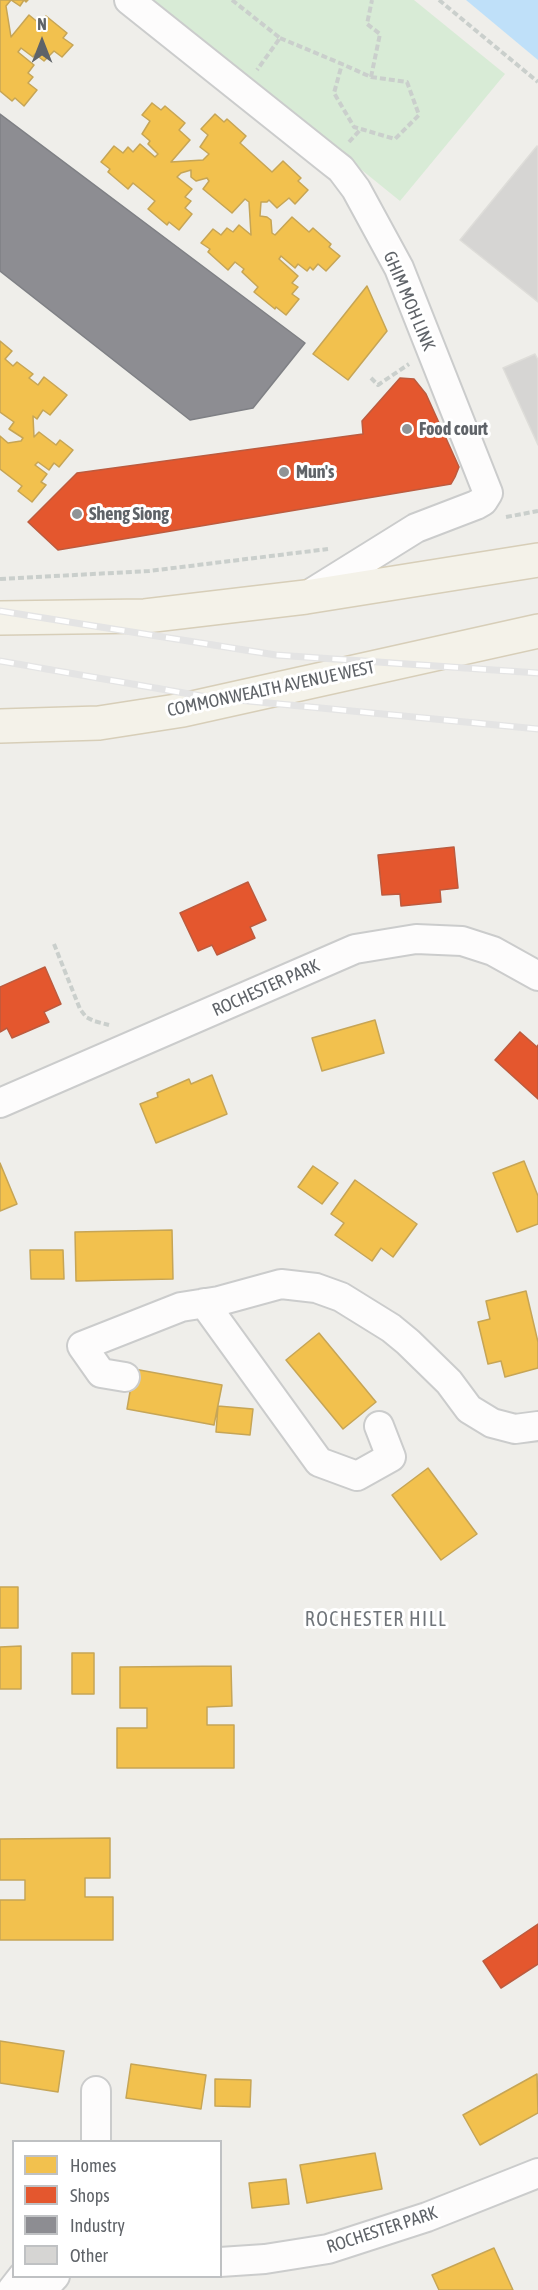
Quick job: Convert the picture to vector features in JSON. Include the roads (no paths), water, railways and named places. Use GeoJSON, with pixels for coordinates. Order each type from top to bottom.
{"type":"FeatureCollection","features":[{"type":"Feature","properties":{"kind":"main road"},"geometry":{"type":"LineString","coordinates":[[0,618],[145,616],[306,597],[538,560]]}},
{"type":"Feature","properties":{"kind":"main road","name":"COMMONWEALTH AVENUE WEST"},"geometry":{"type":"LineString","coordinates":[[0,726],[99,723],[183,710],[538,631]]}},
{"type":"Feature","properties":{"kind":"street","name":"GHIM MOH LINK"},"geometry":{"type":"LineString","coordinates":[[129,0],[341,169],[356,189],[399,268],[425,339],[488,493],[476,505],[416,528],[306,597]]}},
{"type":"Feature","properties":{"kind":"street","name":"ROCHESTER PARK"},"geometry":{"type":"LineString","coordinates":[[0,1103],[354,949],[416,939],[462,941],[493,951],[538,976]]}},
{"type":"Feature","properties":{"kind":"street"},"geometry":{"type":"LineString","coordinates":[[124,1377],[101,1373],[82,1346],[181,1306],[204,1303],[281,1284],[316,1288],[365,1311],[408,1342],[449,1382],[469,1408],[492,1423],[515,1429],[538,1426]]}},
{"type":"Feature","properties":{"kind":"street"},"geometry":{"type":"LineString","coordinates":[[204,1303],[319,1462],[357,1476],[391,1457],[379,1426]]}},
{"type":"Feature","properties":{"kind":"street"},"geometry":{"type":"LineString","coordinates":[[96,2091],[96,2140]]}},
{"type":"Feature","properties":{"kind":"street","name":"ROCHESTER PARK"},"geometry":{"type":"LineString","coordinates":[[222,2262],[265,2259],[328,2249],[427,2217],[538,2173]]}},
{"type":"Feature","properties":{"kind":"street"},"geometry":{"type":"LineString","coordinates":[[12,2290],[22,2278]]}},
{"type":"Feature","properties":{"kind":"street"},"geometry":{"type":"LineString","coordinates":[[42,2290],[54,2278]]}},
{"type":"Feature","properties":{"kind":"water"},"geometry":{"type":"Polygon","coordinates":[[[466,0],[538,0],[538,60],[466,0]]]}},
{"type":"Feature","properties":{"kind":"railway"},"geometry":{"type":"LineString","coordinates":[[0,611],[276,655],[538,673]]}},
{"type":"Feature","properties":{"kind":"railway"},"geometry":{"type":"LineString","coordinates":[[0,661],[207,697],[538,729]]}},
{"type":"Feature","properties":{"kind":"place","name":"Food court"},"geometry":{"type":"Point","coordinates":[407,429]}},
{"type":"Feature","properties":{"kind":"place","name":"Mun's"},"geometry":{"type":"Point","coordinates":[284,472]}},
{"type":"Feature","properties":{"kind":"place","name":"Sheng Siong"},"geometry":{"type":"Point","coordinates":[77,514]}},
{"type":"Feature","properties":{"kind":"district","name":"ROCHESTER HILL"},"geometry":{"type":"Point","coordinates":[376,1620]}}]}
